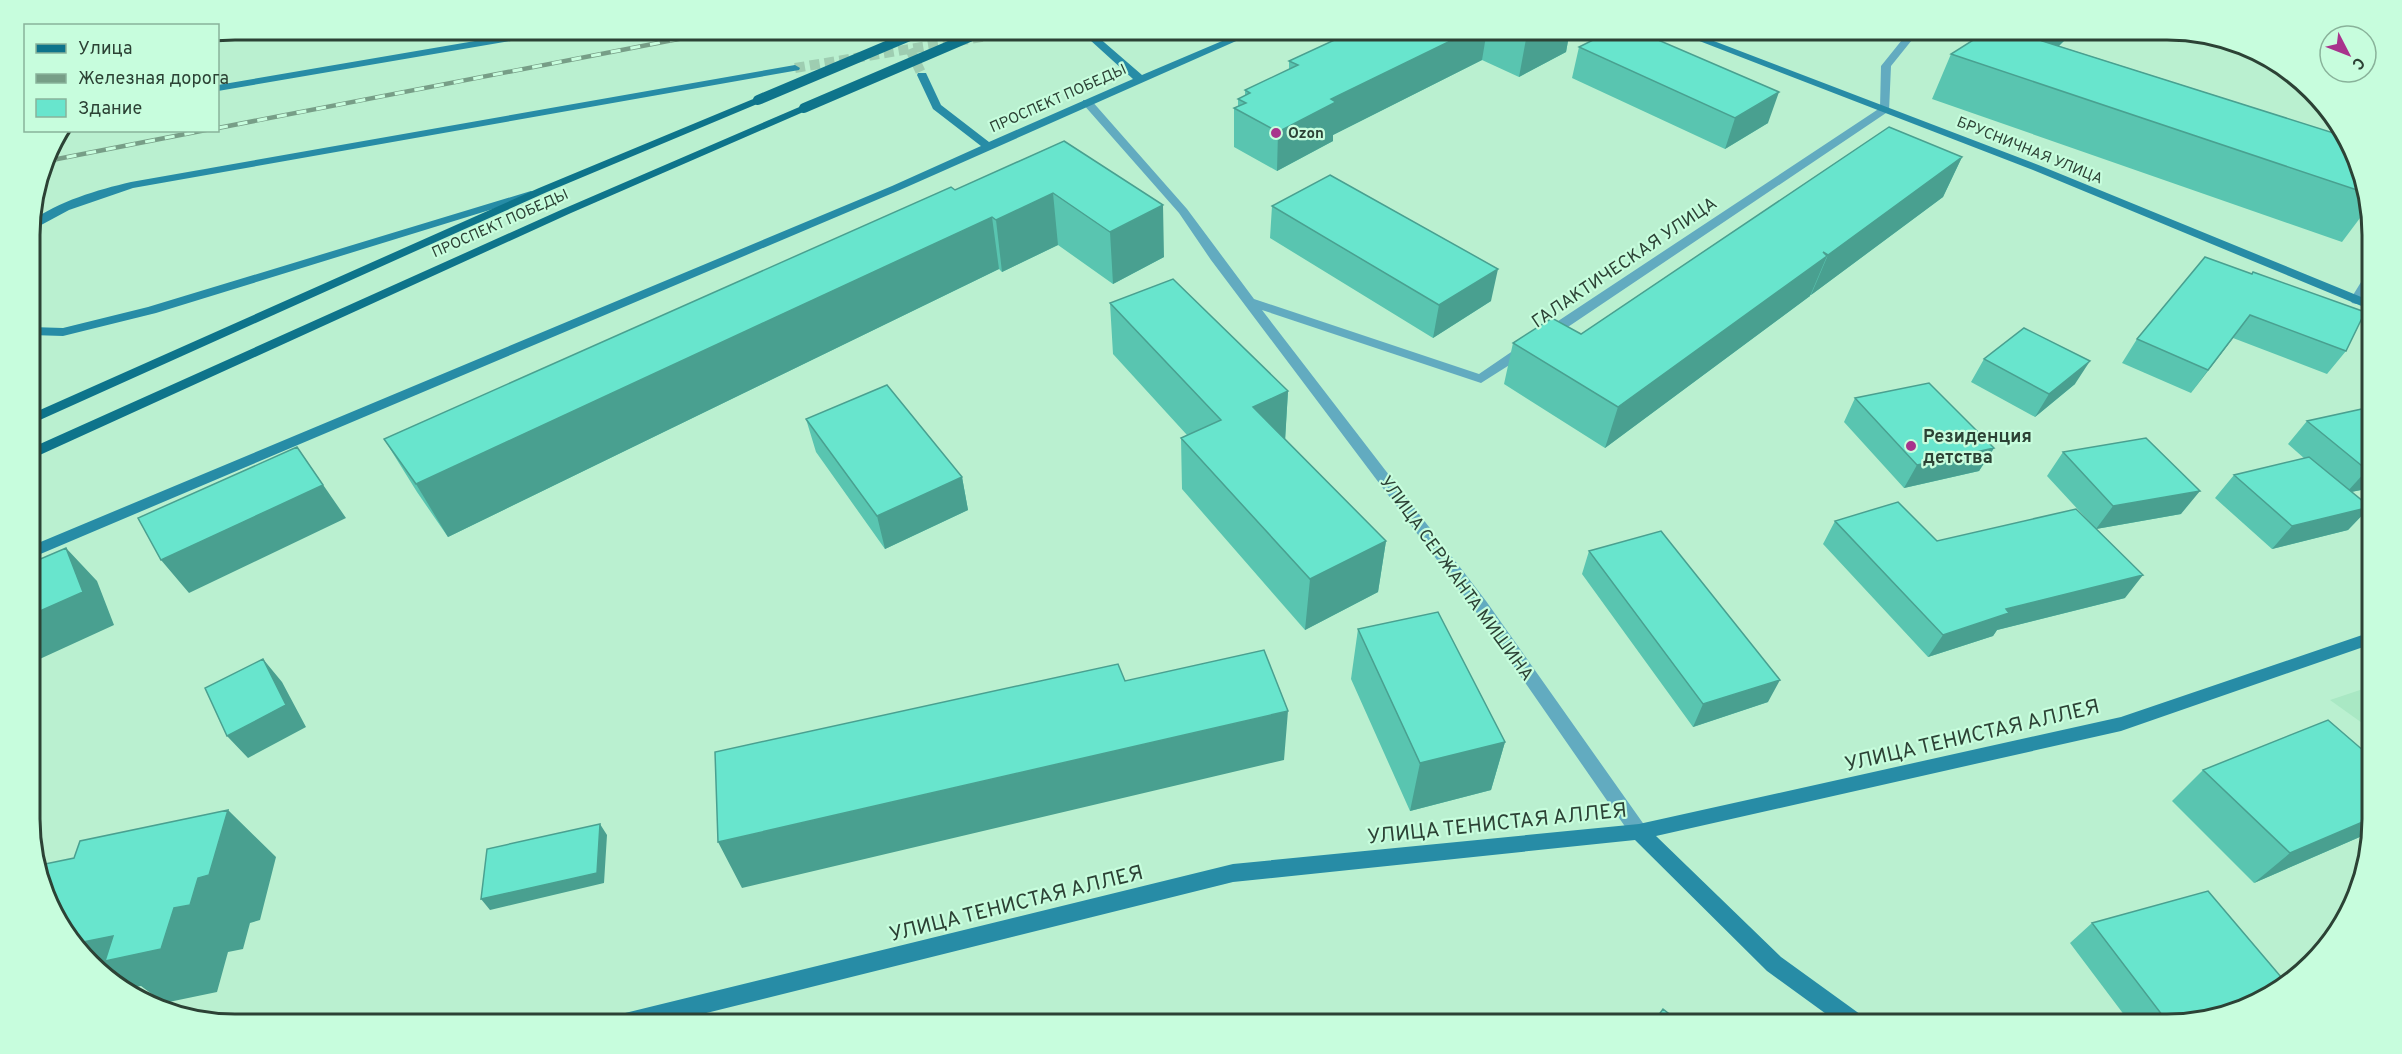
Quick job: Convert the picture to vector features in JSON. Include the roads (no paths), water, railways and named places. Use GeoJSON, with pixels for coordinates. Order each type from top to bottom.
{"type":"FeatureCollection","features":[{"type":"Feature","properties":{"kind":"main road","name":"ПРОСПЕКТ ПОБЕДЫ"},"geometry":{"type":"LineString","coordinates":[[41,415],[543,190],[899,41]]}},
{"type":"Feature","properties":{"kind":"main road","name":"ПРОСПЕКТ ПОБЕДЫ"},"geometry":{"type":"LineString","coordinates":[[41,450],[567,211],[961,41]]}},
{"type":"Feature","properties":{"kind":"street","name":"ПРОСПЕКТ ПОБЕДЫ"},"geometry":{"type":"LineString","coordinates":[[40,548],[1231,40]]}},
{"type":"Feature","properties":{"kind":"street","name":"БРУСНИЧНАЯ УЛИЦА"},"geometry":{"type":"LineString","coordinates":[[1703,40],[2037,168],[2362,302]]}},
{"type":"Feature","properties":{"kind":"street"},"geometry":{"type":"LineString","coordinates":[[1885,109],[1886,66],[1907,40]]}},
{"type":"Feature","properties":{"kind":"street"},"geometry":{"type":"LineString","coordinates":[[219,88],[494,41]]}},
{"type":"Feature","properties":{"kind":"street","name":"ПРОСПЕКТ ПОБЕДЫ"},"geometry":{"type":"LineString","coordinates":[[1096,41],[1140,79]]}},
{"type":"Feature","properties":{"kind":"street"},"geometry":{"type":"LineString","coordinates":[[41,219],[130,184],[795,68]]}},
{"type":"Feature","properties":{"kind":"street","name":"ПРОСПЕКТ ПОБЕДЫ"},"geometry":{"type":"LineString","coordinates":[[922,75],[938,106],[988,146]]}},
{"type":"Feature","properties":{"kind":"street","name":"УЛИЦА СЕРЖАНТА МИШИНА"},"geometry":{"type":"LineString","coordinates":[[1087,102],[1183,211],[1480,605],[1639,832],[1774,964],[1842,1013]]}},
{"type":"Feature","properties":{"kind":"street","name":"ГАЛАКТИЧЕСКАЯ УЛИЦА"},"geometry":{"type":"LineString","coordinates":[[1250,302],[1481,379],[1885,109]]}},
{"type":"Feature","properties":{"kind":"street"},"geometry":{"type":"LineString","coordinates":[[41,331],[63,332],[152,310],[543,190]]}},
{"type":"Feature","properties":{"kind":"street"},"geometry":{"type":"LineString","coordinates":[[2356,300],[2362,290]]}},
{"type":"Feature","properties":{"kind":"street","name":"УЛИЦА ТЕНИСТАЯ АЛЛЕЯ"},"geometry":{"type":"LineString","coordinates":[[662,1014],[1233,873],[1639,832],[2121,724],[2362,641]]}},
{"type":"Feature","properties":{"kind":"tunnel"},"geometry":{"type":"LineString","coordinates":[[795,68],[960,41]]}},
{"type":"Feature","properties":{"kind":"tunnel"},"geometry":{"type":"LineString","coordinates":[[910,49],[922,75]]}},
{"type":"Feature","properties":{"kind":"railway"},"geometry":{"type":"LineString","coordinates":[[219,128],[669,41]]}},
{"type":"Feature","properties":{"kind":"railway"},"geometry":{"type":"LineString","coordinates":[[57,159],[196,132]]}},
{"type":"Feature","properties":{"kind":"place","name":"Ozon"},"geometry":{"type":"Point","coordinates":[1276,133]}},
{"type":"Feature","properties":{"kind":"place","name":"Резиденция детства"},"geometry":{"type":"Point","coordinates":[1911,446]}}]}
